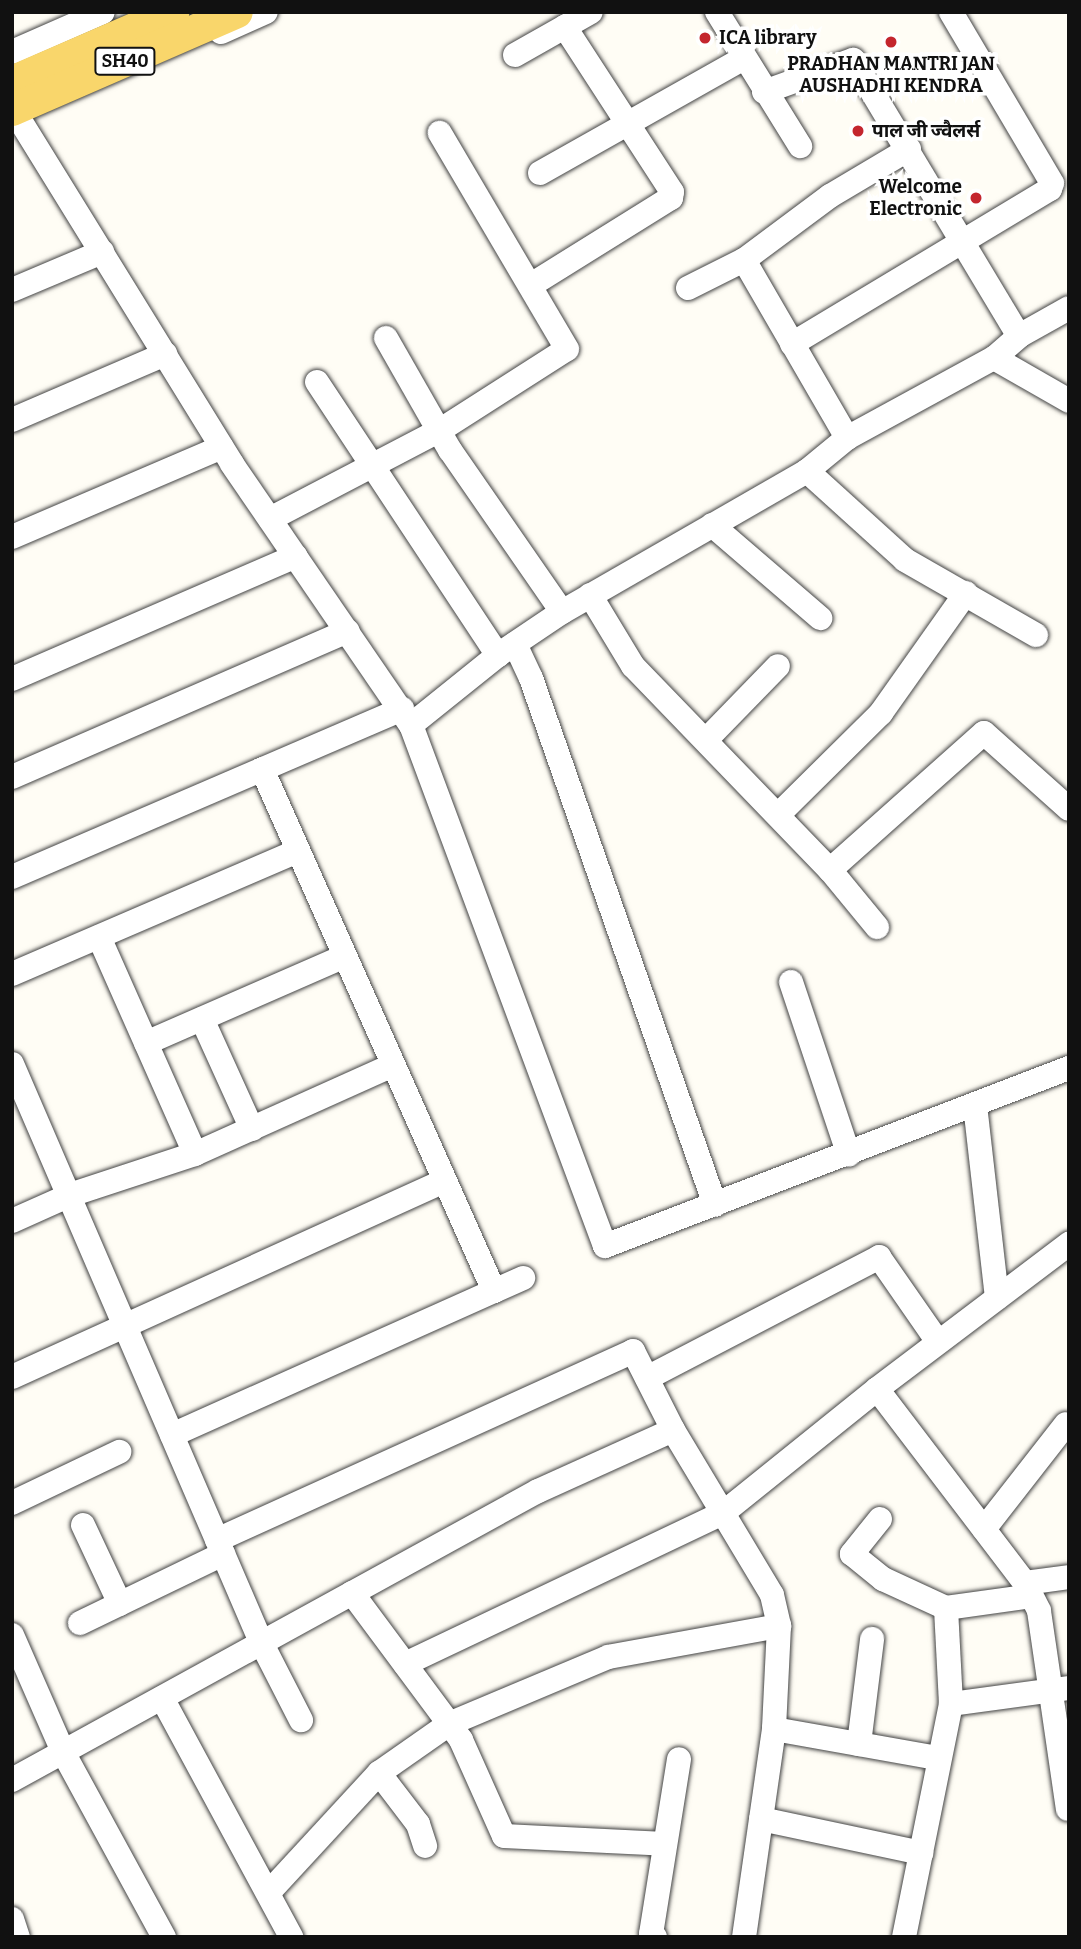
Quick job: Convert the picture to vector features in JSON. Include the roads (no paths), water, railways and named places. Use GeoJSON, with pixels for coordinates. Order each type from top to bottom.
{"type":"FeatureCollection","features":[{"type":"Feature","properties":{"kind":"main road","name":"SH40"},"geometry":{"type":"LineString","coordinates":[[17,65],[173,12]]}},
{"type":"Feature","properties":{"kind":"main road","name":"SH40"},"geometry":{"type":"LineString","coordinates":[[15,116],[237,12]]}},
{"type":"Feature","properties":{"kind":"street"},"geometry":{"type":"LineString","coordinates":[[17,65],[103,12]]}},
{"type":"Feature","properties":{"kind":"street"},"geometry":{"type":"LineString","coordinates":[[265,12],[15,116],[222,447],[406,717],[605,1247],[1069,1068]]}},
{"type":"Feature","properties":{"kind":"street"},"geometry":{"type":"LineString","coordinates":[[515,55],[591,12]]}},
{"type":"Feature","properties":{"kind":"street"},"geometry":{"type":"LineString","coordinates":[[717,12],[764,92],[800,146]]}},
{"type":"Feature","properties":{"kind":"street"},"geometry":{"type":"LineString","coordinates":[[792,344],[1050,189],[1052,183],[951,12]]}},
{"type":"Feature","properties":{"kind":"street"},"geometry":{"type":"LineString","coordinates":[[531,285],[671,198],[672,192],[565,27]]}},
{"type":"Feature","properties":{"kind":"street"},"geometry":{"type":"LineString","coordinates":[[540,173],[744,58]]}},
{"type":"Feature","properties":{"kind":"street"},"geometry":{"type":"LineString","coordinates":[[764,92],[853,60],[965,239],[1019,336]]}},
{"type":"Feature","properties":{"kind":"street"},"geometry":{"type":"LineString","coordinates":[[270,519],[372,468],[442,429],[567,349],[440,133]]}},
{"type":"Feature","properties":{"kind":"street"},"geometry":{"type":"LineString","coordinates":[[688,288],[744,260],[830,197],[909,149]]}},
{"type":"Feature","properties":{"kind":"street"},"geometry":{"type":"LineString","coordinates":[[12,290],[102,252]]}},
{"type":"Feature","properties":{"kind":"street"},"geometry":{"type":"LineString","coordinates":[[744,260],[847,438]]}},
{"type":"Feature","properties":{"kind":"street"},"geometry":{"type":"LineString","coordinates":[[12,877],[262,769],[406,717],[562,612],[807,471],[847,438],[994,358],[1019,336],[1069,308]]}},
{"type":"Feature","properties":{"kind":"street"},"geometry":{"type":"LineString","coordinates":[[386,338],[442,429],[450,450],[562,612]]}},
{"type":"Feature","properties":{"kind":"street"},"geometry":{"type":"LineString","coordinates":[[12,420],[164,354]]}},
{"type":"Feature","properties":{"kind":"street"},"geometry":{"type":"LineString","coordinates":[[994,358],[1069,401]]}},
{"type":"Feature","properties":{"kind":"street"},"geometry":{"type":"LineString","coordinates":[[317,382],[372,468],[506,649],[531,678],[715,1205]]}},
{"type":"Feature","properties":{"kind":"street"},"geometry":{"type":"LineString","coordinates":[[12,537],[222,447]]}},
{"type":"Feature","properties":{"kind":"street"},"geometry":{"type":"LineString","coordinates":[[807,471],[905,560],[1036,635]]}},
{"type":"Feature","properties":{"kind":"street"},"geometry":{"type":"LineString","coordinates":[[712,525],[820,618]]}},
{"type":"Feature","properties":{"kind":"street"},"geometry":{"type":"LineString","coordinates":[[12,679],[296,556]]}},
{"type":"Feature","properties":{"kind":"street"},"geometry":{"type":"LineString","coordinates":[[779,814],[881,713],[966,593]]}},
{"type":"Feature","properties":{"kind":"street"},"geometry":{"type":"LineString","coordinates":[[590,596],[633,666],[779,814],[877,927]]}},
{"type":"Feature","properties":{"kind":"street"},"geometry":{"type":"LineString","coordinates":[[12,777],[348,631]]}},
{"type":"Feature","properties":{"kind":"street"},"geometry":{"type":"LineString","coordinates":[[706,740],[778,666]]}},
{"type":"Feature","properties":{"kind":"street"},"geometry":{"type":"LineString","coordinates":[[830,870],[984,733],[1069,809]]}},
{"type":"Feature","properties":{"kind":"street"},"geometry":{"type":"LineString","coordinates":[[262,769],[494,1291]]}},
{"type":"Feature","properties":{"kind":"street"},"geometry":{"type":"LineString","coordinates":[[12,974],[298,851]]}},
{"type":"Feature","properties":{"kind":"street"},"geometry":{"type":"LineString","coordinates":[[99,937],[195,1154]]}},
{"type":"Feature","properties":{"kind":"street"},"geometry":{"type":"LineString","coordinates":[[146,1043],[345,956]]}},
{"type":"Feature","properties":{"kind":"street"},"geometry":{"type":"LineString","coordinates":[[791,982],[849,1155]]}},
{"type":"Feature","properties":{"kind":"street"},"geometry":{"type":"LineString","coordinates":[[202,1019],[252,1129]]}},
{"type":"Feature","properties":{"kind":"street"},"geometry":{"type":"LineString","coordinates":[[12,1064],[261,1642],[301,1720]]}},
{"type":"Feature","properties":{"kind":"street"},"geometry":{"type":"LineString","coordinates":[[12,1221],[70,1195],[195,1154],[393,1065]]}},
{"type":"Feature","properties":{"kind":"street"},"geometry":{"type":"LineString","coordinates":[[975,1105],[997,1298]]}},
{"type":"Feature","properties":{"kind":"street"},"geometry":{"type":"LineString","coordinates":[[12,1377],[445,1181]]}},
{"type":"Feature","properties":{"kind":"street"},"geometry":{"type":"LineString","coordinates":[[405,1664],[723,1513],[877,1389],[1069,1244]]}},
{"type":"Feature","properties":{"kind":"street"},"geometry":{"type":"LineString","coordinates":[[647,1378],[879,1257],[939,1342]]}},
{"type":"Feature","properties":{"kind":"street"},"geometry":{"type":"LineString","coordinates":[[172,1435],[523,1278]]}},
{"type":"Feature","properties":{"kind":"street"},"geometry":{"type":"LineString","coordinates":[[80,1623],[120,1604],[220,1547],[626,1351],[638,1356],[673,1430],[772,1595],[779,1626],[774,1729],[744,1937]]}},
{"type":"Feature","properties":{"kind":"street"},"geometry":{"type":"LineString","coordinates":[[877,1389],[984,1529],[1028,1590],[1039,1611],[1060,1689],[1068,1809]]}},
{"type":"Feature","properties":{"kind":"street"},"geometry":{"type":"LineString","coordinates":[[984,1529],[1066,1424]]}},
{"type":"Feature","properties":{"kind":"street"},"geometry":{"type":"LineString","coordinates":[[12,1780],[538,1491],[673,1430]]}},
{"type":"Feature","properties":{"kind":"street"},"geometry":{"type":"LineString","coordinates":[[12,1503],[119,1452]]}},
{"type":"Feature","properties":{"kind":"street"},"geometry":{"type":"LineString","coordinates":[[880,1519],[853,1550],[854,1557],[883,1579],[946,1608],[1028,1590],[1069,1577]]}},
{"type":"Feature","properties":{"kind":"street"},"geometry":{"type":"LineString","coordinates":[[83,1525],[120,1604]]}},
{"type":"Feature","properties":{"kind":"street"},"geometry":{"type":"LineString","coordinates":[[352,1593],[461,1740],[504,1836],[665,1844]]}},
{"type":"Feature","properties":{"kind":"street"},"geometry":{"type":"LineString","coordinates":[[904,1937],[936,1758],[951,1703],[946,1608]]}},
{"type":"Feature","properties":{"kind":"street"},"geometry":{"type":"LineString","coordinates":[[270,1891],[379,1773],[449,1724],[608,1657],[779,1626]]}},
{"type":"Feature","properties":{"kind":"street"},"geometry":{"type":"LineString","coordinates":[[12,1635],[19,1667],[164,1937]]}},
{"type":"Feature","properties":{"kind":"street"},"geometry":{"type":"LineString","coordinates":[[859,1744],[872,1639]]}},
{"type":"Feature","properties":{"kind":"street"},"geometry":{"type":"LineString","coordinates":[[951,1703],[1060,1689]]}},
{"type":"Feature","properties":{"kind":"street"},"geometry":{"type":"LineString","coordinates":[[162,1698],[270,1891],[291,1937]]}},
{"type":"Feature","properties":{"kind":"street"},"geometry":{"type":"LineString","coordinates":[[774,1729],[936,1758]]}},
{"type":"Feature","properties":{"kind":"street"},"geometry":{"type":"LineString","coordinates":[[655,1937],[651,1934],[679,1759]]}},
{"type":"Feature","properties":{"kind":"street"},"geometry":{"type":"LineString","coordinates":[[379,1773],[418,1824],[425,1846]]}},
{"type":"Feature","properties":{"kind":"street"},"geometry":{"type":"LineString","coordinates":[[761,1819],[921,1853]]}},
{"type":"Feature","properties":{"kind":"street"},"geometry":{"type":"LineString","coordinates":[[12,1919],[18,1937]]}},
{"type":"Feature","properties":{"kind":"place","name":"ICA library"},"geometry":{"type":"Point","coordinates":[705,38]}},
{"type":"Feature","properties":{"kind":"place","name":"PRADHAN MANTRI JAN AUSHADHI KENDRA"},"geometry":{"type":"Point","coordinates":[891,42]}},
{"type":"Feature","properties":{"kind":"place","name":"पाल जी ज्वैलर्स"},"geometry":{"type":"Point","coordinates":[858,131]}},
{"type":"Feature","properties":{"kind":"place","name":"Welcome Electronic"},"geometry":{"type":"Point","coordinates":[976,198]}}]}
